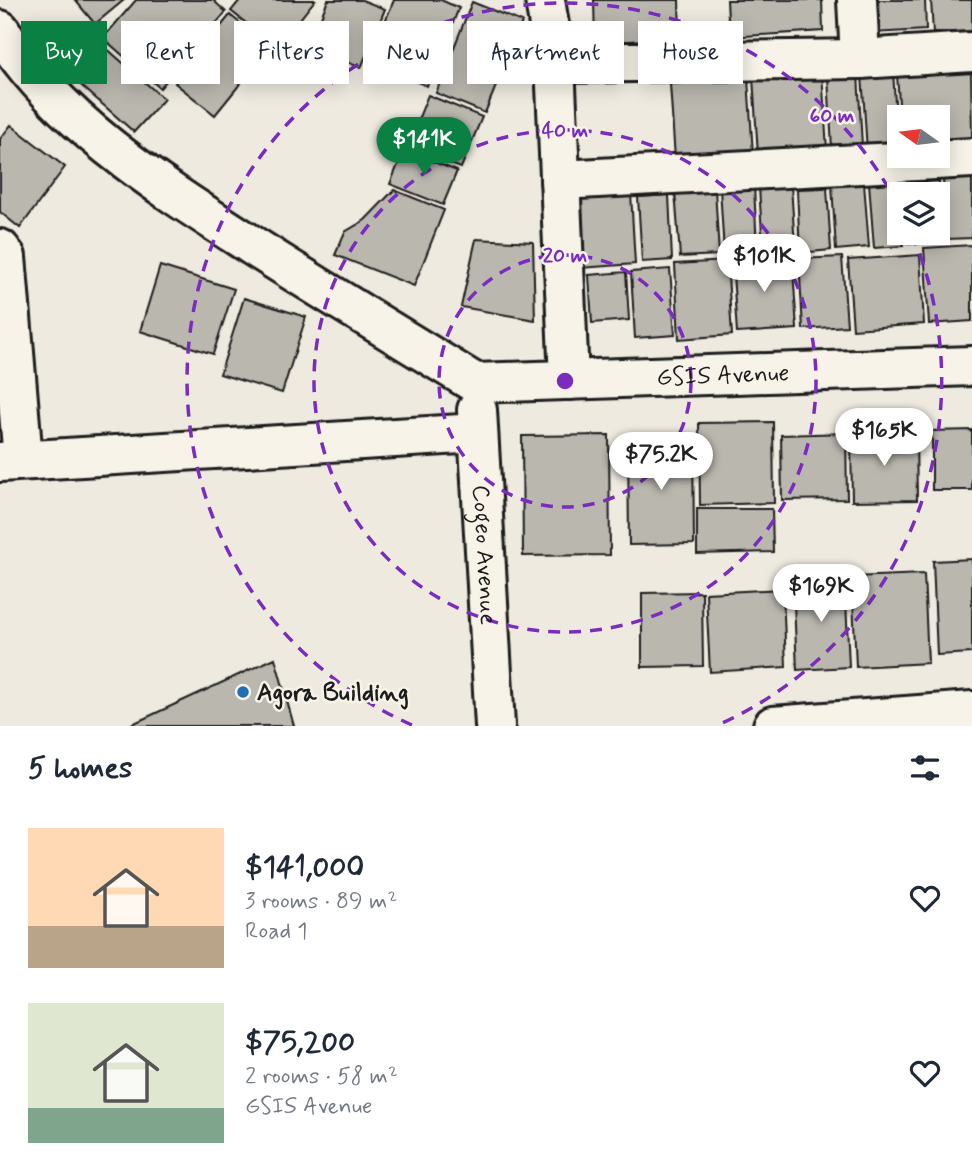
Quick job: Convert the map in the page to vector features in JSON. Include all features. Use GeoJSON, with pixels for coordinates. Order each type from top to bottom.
{"type":"FeatureCollection","features":[{"type":"Feature","properties":{"kind":"street"},"geometry":{"type":"LineString","coordinates":[[545,0],[548,21]]}},
{"type":"Feature","properties":{"kind":"street"},"geometry":{"type":"LineString","coordinates":[[857,0],[860,59]]}},
{"type":"Feature","properties":{"kind":"street"},"geometry":{"type":"LineString","coordinates":[[0,30],[13,51],[67,111],[161,187],[475,383]]}},
{"type":"Feature","properties":{"kind":"street"},"geometry":{"type":"LineString","coordinates":[[624,62],[860,59],[972,52]]}},
{"type":"Feature","properties":{"kind":"street"},"geometry":{"type":"LineString","coordinates":[[556,84],[569,380]]}},
{"type":"Feature","properties":{"kind":"street"},"geometry":{"type":"LineString","coordinates":[[561,180],[972,158]]}},
{"type":"Feature","properties":{"kind":"street"},"geometry":{"type":"LineString","coordinates":[[0,249],[6,257],[12,461],[478,433]]}},
{"type":"Feature","properties":{"kind":"street","name":"GSIS Avenue"},"geometry":{"type":"LineString","coordinates":[[475,383],[972,366]]}},
{"type":"Feature","properties":{"kind":"street","name":"Cogeo Avenue"},"geometry":{"type":"LineString","coordinates":[[475,383],[495,726]]}},
{"type":"Feature","properties":{"kind":"street"},"geometry":{"type":"LineString","coordinates":[[772,726],[972,711]]}},
{"type":"Feature","properties":{"kind":"building"},"geometry":{"type":"Polygon","coordinates":[[[75,0],[124,0],[99,21],[92,21],[75,0]]]}},
{"type":"Feature","properties":{"kind":"building"},"geometry":{"type":"Polygon","coordinates":[[[136,0],[213,0],[226,12],[218,21],[121,21],[121,54],[107,42],[107,33],[136,0]]]}},
{"type":"Feature","properties":{"kind":"building"},"geometry":{"type":"Polygon","coordinates":[[[240,0],[315,0],[298,21],[243,21],[231,11],[240,0]]]}},
{"type":"Feature","properties":{"kind":"building"},"geometry":{"type":"Polygon","coordinates":[[[328,0],[362,0],[385,9],[380,21],[363,21],[361,68],[349,63],[349,21],[319,21],[328,0]]]}},
{"type":"Feature","properties":{"kind":"building"},"geometry":{"type":"Polygon","coordinates":[[[394,0],[441,0],[459,8],[453,23],[385,21],[394,0]]]}},
{"type":"Feature","properties":{"kind":"building"},"geometry":{"type":"Polygon","coordinates":[[[594,0],[679,0],[680,21],[638,21],[638,40],[624,41],[624,21],[594,21],[594,0]]]}},
{"type":"Feature","properties":{"kind":"building"},"geometry":{"type":"Polygon","coordinates":[[[727,0],[822,0],[823,31],[743,36],[743,21],[728,21],[727,0]]]}},
{"type":"Feature","properties":{"kind":"building"},"geometry":{"type":"Polygon","coordinates":[[[871,0],[925,0],[926,30],[872,33],[871,0]]]}},
{"type":"Feature","properties":{"kind":"building"},"geometry":{"type":"Polygon","coordinates":[[[931,0],[972,0],[972,31],[933,33],[931,0]]]}},
{"type":"Feature","properties":{"kind":"building"},"geometry":{"type":"Polygon","coordinates":[[[472,2],[520,21],[467,21],[467,84],[497,84],[485,113],[436,93],[440,84],[453,84],[453,50],[472,2]]]}},
{"type":"Feature","properties":{"kind":"building"},"geometry":{"type":"Polygon","coordinates":[[[230,15],[238,21],[234,21],[234,84],[240,84],[215,115],[176,84],[220,84],[220,27],[230,15]]]}},
{"type":"Feature","properties":{"kind":"building"},"geometry":{"type":"Polygon","coordinates":[[[107,49],[121,61],[121,84],[147,84],[164,99],[134,132],[79,84],[107,84],[107,49]]]}},
{"type":"Feature","properties":{"kind":"building"},"geometry":{"type":"Polygon","coordinates":[[[971,70],[972,139],[950,140],[950,105],[899,105],[897,75],[971,70]]]}},
{"type":"Feature","properties":{"kind":"building"},"geometry":{"type":"Polygon","coordinates":[[[822,72],[827,150],[758,155],[753,77],[822,72]]]}},
{"type":"Feature","properties":{"kind":"building"},"geometry":{"type":"Polygon","coordinates":[[[893,72],[895,105],[887,105],[887,150],[867,151],[862,74],[893,72]]]}},
{"type":"Feature","properties":{"kind":"building"},"geometry":{"type":"Polygon","coordinates":[[[858,74],[862,146],[832,149],[828,76],[858,74]]]}},
{"type":"Feature","properties":{"kind":"building"},"geometry":{"type":"Polygon","coordinates":[[[743,79],[748,79],[753,154],[675,159],[670,84],[743,84],[743,79]]]}},
{"type":"Feature","properties":{"kind":"building"},"geometry":{"type":"Polygon","coordinates":[[[428,95],[482,117],[461,168],[407,147],[428,95]]]}},
{"type":"Feature","properties":{"kind":"building"},"geometry":{"type":"Polygon","coordinates":[[[11,125],[65,167],[20,228],[0,212],[0,139],[11,125]]]}},
{"type":"Feature","properties":{"kind":"building"},"geometry":{"type":"Polygon","coordinates":[[[404,150],[457,171],[443,205],[390,184],[404,150]]]}},
{"type":"Feature","properties":{"kind":"building"},"geometry":{"type":"Polygon","coordinates":[[[972,176],[972,238],[950,239],[950,182],[943,182],[943,178],[972,176]]]}},
{"type":"Feature","properties":{"kind":"building"},"geometry":{"type":"Polygon","coordinates":[[[899,181],[887,182],[887,245],[903,246],[874,248],[869,183],[899,181]]]}},
{"type":"Feature","properties":{"kind":"building"},"geometry":{"type":"Polygon","coordinates":[[[864,183],[869,247],[836,250],[832,185],[864,183]]]}},
{"type":"Feature","properties":{"kind":"building"},"geometry":{"type":"Polygon","coordinates":[[[754,185],[757,251],[724,253],[720,188],[754,185]]]}},
{"type":"Feature","properties":{"kind":"building"},"geometry":{"type":"Polygon","coordinates":[[[791,185],[795,247],[763,249],[759,187],[791,185]]]}},
{"type":"Feature","properties":{"kind":"building"},"geometry":{"type":"Polygon","coordinates":[[[827,188],[831,250],[800,253],[797,189],[827,188]]]}},
{"type":"Feature","properties":{"kind":"building"},"geometry":{"type":"Polygon","coordinates":[[[715,189],[719,255],[680,257],[675,191],[715,189]]]}},
{"type":"Feature","properties":{"kind":"building"},"geometry":{"type":"Polygon","coordinates":[[[394,190],[444,210],[414,286],[335,255],[345,232],[365,220],[394,190]]]}},
{"type":"Feature","properties":{"kind":"building"},"geometry":{"type":"Polygon","coordinates":[[[631,193],[635,264],[580,268],[576,196],[631,193]]]}},
{"type":"Feature","properties":{"kind":"building"},"geometry":{"type":"Polygon","coordinates":[[[669,195],[672,260],[642,262],[638,197],[669,195]]]}},
{"type":"Feature","properties":{"kind":"building"},"geometry":{"type":"Polygon","coordinates":[[[476,239],[533,242],[535,320],[461,307],[476,239]]]}},
{"type":"Feature","properties":{"kind":"building"},"geometry":{"type":"Polygon","coordinates":[[[972,245],[972,321],[929,324],[924,248],[972,245]]]}},
{"type":"Feature","properties":{"kind":"building"},"geometry":{"type":"Polygon","coordinates":[[[792,255],[797,329],[737,333],[732,259],[792,255]]]}},
{"type":"Feature","properties":{"kind":"building"},"geometry":{"type":"Polygon","coordinates":[[[920,255],[924,324],[853,329],[848,260],[920,255]]]}},
{"type":"Feature","properties":{"kind":"building"},"geometry":{"type":"Polygon","coordinates":[[[842,257],[847,326],[803,329],[799,259],[842,257]]]}},
{"type":"Feature","properties":{"kind":"building"},"geometry":{"type":"Polygon","coordinates":[[[727,261],[732,335],[679,339],[675,264],[727,261]]]}},
{"type":"Feature","properties":{"kind":"building"},"geometry":{"type":"Polygon","coordinates":[[[160,266],[234,289],[213,354],[140,331],[160,266]]]}},
{"type":"Feature","properties":{"kind":"building"},"geometry":{"type":"Polygon","coordinates":[[[670,269],[675,335],[635,338],[631,272],[670,269]]]}},
{"type":"Feature","properties":{"kind":"building"},"geometry":{"type":"Polygon","coordinates":[[[626,272],[629,320],[592,323],[589,275],[626,272]]]}},
{"type":"Feature","properties":{"kind":"building"},"geometry":{"type":"Polygon","coordinates":[[[244,298],[306,317],[282,393],[220,374],[244,298]]]}},
{"type":"Feature","properties":{"kind":"building"},"geometry":{"type":"Polygon","coordinates":[[[773,422],[774,503],[700,505],[699,423],[773,422]]]}},
{"type":"Feature","properties":{"kind":"building"},"geometry":{"type":"Polygon","coordinates":[[[972,430],[972,490],[932,490],[932,431],[972,430]]]}},
{"type":"Feature","properties":{"kind":"building"},"geometry":{"type":"Polygon","coordinates":[[[846,433],[847,499],[782,500],[781,435],[846,433]]]}},
{"type":"Feature","properties":{"kind":"building"},"geometry":{"type":"Polygon","coordinates":[[[609,435],[610,555],[523,556],[522,436],[609,435]]]}},
{"type":"Feature","properties":{"kind":"building"},"geometry":{"type":"Polygon","coordinates":[[[916,435],[917,500],[852,501],[851,436],[916,435]]]}},
{"type":"Feature","properties":{"kind":"building"},"geometry":{"type":"Polygon","coordinates":[[[693,438],[694,544],[629,545],[628,439],[693,438]]]}},
{"type":"Feature","properties":{"kind":"building"},"geometry":{"type":"Polygon","coordinates":[[[697,509],[772,509],[773,552],[697,554],[697,509]]]}},
{"type":"Feature","properties":{"kind":"building"},"geometry":{"type":"Polygon","coordinates":[[[972,559],[972,653],[937,655],[933,561],[972,559]]]}},
{"type":"Feature","properties":{"kind":"building"},"geometry":{"type":"Polygon","coordinates":[[[924,574],[928,663],[856,667],[852,577],[924,574]]]}},
{"type":"Feature","properties":{"kind":"building"},"geometry":{"type":"Polygon","coordinates":[[[845,578],[849,667],[797,670],[793,581],[845,578]]]}},
{"type":"Feature","properties":{"kind":"building"},"geometry":{"type":"Polygon","coordinates":[[[783,589],[786,667],[710,672],[706,593],[783,589]]]}},
{"type":"Feature","properties":{"kind":"building"},"geometry":{"type":"Polygon","coordinates":[[[702,592],[703,666],[642,667],[642,593],[702,592]]]}},
{"type":"Feature","properties":{"kind":"building","name":"Agora Building"},"geometry":{"type":"Polygon","coordinates":[[[275,658],[294,726],[128,726],[275,658]]]}},
{"type":"Feature","properties":{"kind":"place","name":"Agora Building"},"geometry":{"type":"Point","coordinates":[243,692]}}]}
